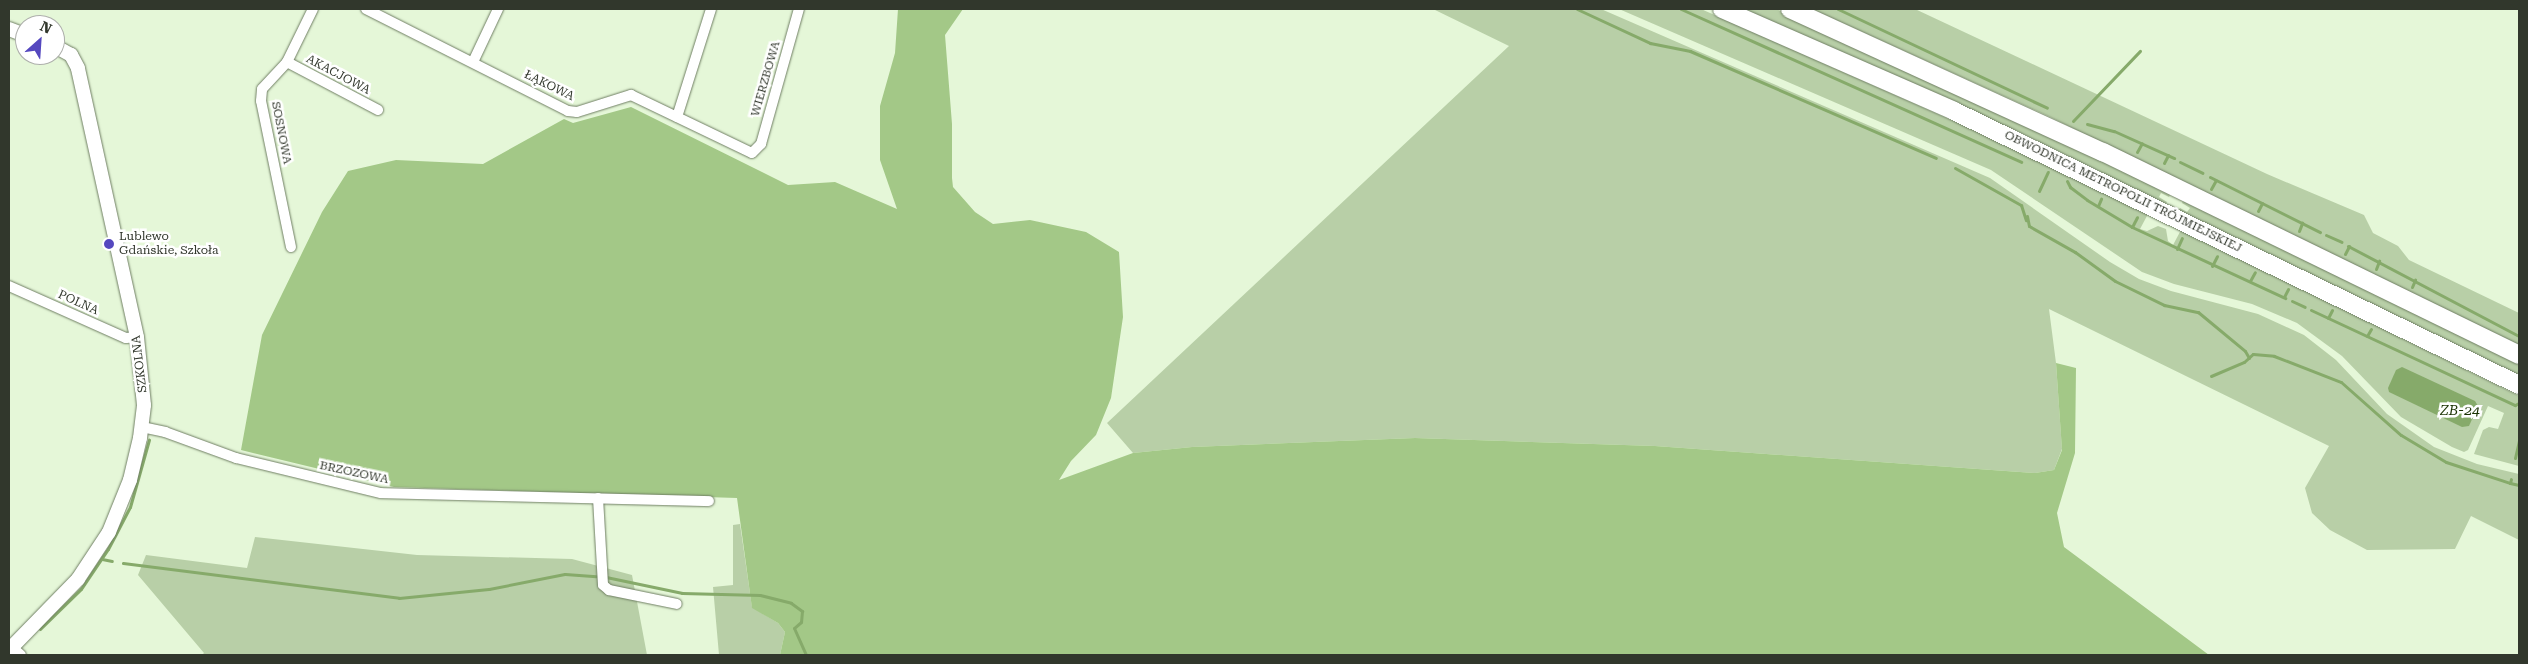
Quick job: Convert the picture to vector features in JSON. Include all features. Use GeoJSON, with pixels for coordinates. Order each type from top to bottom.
{"type":"FeatureCollection","features":[{"type":"Feature","properties":{"kind":"highway","name":"OBWODNICA METROPOLII TRÓJMIEJSKIEJ"},"geometry":{"type":"LineString","coordinates":[[1722,9],[1954,111],[2158,208],[2519,385]]}},
{"type":"Feature","properties":{"kind":"highway"},"geometry":{"type":"LineString","coordinates":[[1790,9],[1966,87],[2171,184],[2519,355]]}},
{"type":"Feature","properties":{"kind":"street","name":"SOSNOWA"},"geometry":{"type":"LineString","coordinates":[[291,246],[261,101],[262,89],[269,79],[287,62],[313,9]]}},
{"type":"Feature","properties":{"kind":"street","name":"ŁĄKOWA"},"geometry":{"type":"LineString","coordinates":[[366,9],[568,111],[577,112],[630,95],[752,153]]}},
{"type":"Feature","properties":{"kind":"street"},"geometry":{"type":"LineString","coordinates":[[473,62],[498,9]]}},
{"type":"Feature","properties":{"kind":"street"},"geometry":{"type":"LineString","coordinates":[[677,116],[710,9]]}},
{"type":"Feature","properties":{"kind":"street","name":"WIERZBOWA"},"geometry":{"type":"LineString","coordinates":[[752,153],[761,144],[799,9]]}},
{"type":"Feature","properties":{"kind":"street","name":"SZKOLNA"},"geometry":{"type":"LineString","coordinates":[[14,651],[78,580],[109,532],[126,491],[142,427],[144,394],[137,337],[78,68],[65,54]]}},
{"type":"Feature","properties":{"kind":"street","name":"AKACJOWA"},"geometry":{"type":"LineString","coordinates":[[287,62],[378,110]]}},
{"type":"Feature","properties":{"kind":"street","name":"POLNA"},"geometry":{"type":"LineString","coordinates":[[9,286],[126,338],[137,337]]}},
{"type":"Feature","properties":{"kind":"street","name":"BRZOZOWA"},"geometry":{"type":"LineString","coordinates":[[142,427],[165,432],[236,458],[381,493],[709,501]]}},
{"type":"Feature","properties":{"kind":"street"},"geometry":{"type":"LineString","coordinates":[[598,498],[603,585],[609,590],[677,604]]}},
{"type":"Feature","properties":{"kind":"shaded area"},"geometry":{"type":"Polygon","coordinates":[[[898,9],[963,9],[945,35],[952,124],[952,178],[953,187],[975,212],[993,224],[1030,220],[1086,232],[1119,252],[1123,317],[1111,398],[1096,435],[1071,461],[1059,480],[1133,453],[1192,447],[1415,438],[1655,446],[2035,473],[2054,470],[2062,450],[2056,363],[2076,368],[2075,453],[2057,513],[2064,547],[2209,655],[780,655],[785,632],[778,623],[752,608],[737,498],[394,487],[241,450],[262,335],[322,212],[348,171],[396,160],[483,164],[564,119],[573,123],[631,107],[788,185],[835,182],[897,209],[880,160],[880,106],[895,53],[898,9]]]}},
{"type":"Feature","properties":{"kind":"shaded area"},"geometry":{"type":"Polygon","coordinates":[[[1433,9],[1601,9],[1990,178],[2110,262],[2139,279],[2171,291],[2258,314],[2304,335],[2336,360],[2387,414],[2434,447],[2477,464],[2519,474],[2519,540],[2471,516],[2455,549],[2367,550],[2330,530],[2312,513],[2305,488],[2329,446],[2049,309],[2056,363],[2062,449],[2054,470],[2035,473],[1655,446],[1415,438],[1192,447],[1133,453],[1107,423],[1509,46],[1433,9]]]}},
{"type":"Feature","properties":{"kind":"shaded area"},"geometry":{"type":"Polygon","coordinates":[[[1619,9],[1701,9],[1960,124],[2148,214],[2140,229],[2147,231],[2158,226],[2166,229],[2168,241],[2173,245],[2181,230],[2519,396],[2519,466],[2474,454],[2483,430],[2489,427],[2498,429],[2504,413],[2488,406],[2468,450],[2464,452],[2452,447],[2401,417],[2342,356],[2297,323],[2252,304],[2174,284],[2142,272],[1991,170],[1619,9]]]}},
{"type":"Feature","properties":{"kind":"shaded area"},"geometry":{"type":"Polygon","coordinates":[[[1737,9],[1776,9],[2171,193],[2169,197],[2161,193],[2159,197],[2167,202],[2165,207],[1737,9]]]}},
{"type":"Feature","properties":{"kind":"shaded area"},"geometry":{"type":"Polygon","coordinates":[[[1812,9],[1915,9],[2267,174],[2364,215],[2373,233],[2398,246],[2409,260],[2519,313],[2519,347],[2048,116],[1812,9]]]}},
{"type":"Feature","properties":{"kind":"shaded area"},"geometry":{"type":"Polygon","coordinates":[[[2184,199],[2519,363],[2519,380],[2177,213],[2180,208],[2187,212],[2190,208],[2182,203],[2184,199]]]}},
{"type":"Feature","properties":{"kind":"shaded area"},"geometry":{"type":"Polygon","coordinates":[[[740,524],[752,607],[778,623],[785,632],[780,655],[719,655],[713,587],[733,585],[733,525],[740,524]]]}},
{"type":"Feature","properties":{"kind":"shaded area"},"geometry":{"type":"Polygon","coordinates":[[[255,537],[417,555],[572,559],[632,575],[647,655],[202,655],[204,653],[138,575],[146,555],[247,568],[255,537]]]}},
{"type":"Feature","properties":{"kind":"water","name":"ZB-24"},"geometry":{"type":"Polygon","coordinates":[[[2402,367],[2475,401],[2478,406],[2469,426],[2462,427],[2389,392],[2388,388],[2396,370],[2402,367]]]}},
{"type":"Feature","properties":{"kind":"waterway"},"geometry":{"type":"LineString","coordinates":[[1577,9],[1650,43],[1690,51],[1936,158]]}},
{"type":"Feature","properties":{"kind":"waterway"},"geometry":{"type":"LineString","coordinates":[[1681,9],[2021,162]]}},
{"type":"Feature","properties":{"kind":"waterway"},"geometry":{"type":"LineString","coordinates":[[1838,9],[2047,108]]}},
{"type":"Feature","properties":{"kind":"waterway"},"geometry":{"type":"LineString","coordinates":[[2073,121],[2140,51]]}},
{"type":"Feature","properties":{"kind":"waterway"},"geometry":{"type":"LineString","coordinates":[[2087,124],[2114,131],[2174,158]]}},
{"type":"Feature","properties":{"kind":"waterway"},"geometry":{"type":"LineString","coordinates":[[2137,152],[2142,143]]}},
{"type":"Feature","properties":{"kind":"waterway"},"geometry":{"type":"LineString","coordinates":[[2164,163],[2168,155]]}},
{"type":"Feature","properties":{"kind":"waterway"},"geometry":{"type":"LineString","coordinates":[[2180,162],[2203,173]]}},
{"type":"Feature","properties":{"kind":"waterway"},"geometry":{"type":"LineString","coordinates":[[1955,168],[2021,205],[2026,220]]}},
{"type":"Feature","properties":{"kind":"waterway"},"geometry":{"type":"LineString","coordinates":[[2039,191],[2048,172]]}},
{"type":"Feature","properties":{"kind":"waterway"},"geometry":{"type":"LineString","coordinates":[[2210,177],[2320,232]]}},
{"type":"Feature","properties":{"kind":"waterway"},"geometry":{"type":"LineString","coordinates":[[2211,189],[2216,180]]}},
{"type":"Feature","properties":{"kind":"waterway"},"geometry":{"type":"LineString","coordinates":[[2067,181],[2070,187],[2087,200],[2132,227],[2285,298]]}},
{"type":"Feature","properties":{"kind":"waterway"},"geometry":{"type":"LineString","coordinates":[[2098,206],[2101,199]]}},
{"type":"Feature","properties":{"kind":"waterway"},"geometry":{"type":"LineString","coordinates":[[2258,211],[2262,203]]}},
{"type":"Feature","properties":{"kind":"waterway"},"geometry":{"type":"LineString","coordinates":[[2027,216],[2029,226],[2075,252],[2115,281],[2164,305],[2198,312],[2245,351],[2249,358]]}},
{"type":"Feature","properties":{"kind":"waterway"},"geometry":{"type":"LineString","coordinates":[[2132,227],[2137,217]]}},
{"type":"Feature","properties":{"kind":"waterway"},"geometry":{"type":"LineString","coordinates":[[2299,231],[2302,223]]}},
{"type":"Feature","properties":{"kind":"waterway"},"geometry":{"type":"LineString","coordinates":[[2326,235],[2342,242]]}},
{"type":"Feature","properties":{"kind":"waterway"},"geometry":{"type":"LineString","coordinates":[[2177,249],[2182,238]]}},
{"type":"Feature","properties":{"kind":"waterway"},"geometry":{"type":"LineString","coordinates":[[2348,246],[2519,336]]}},
{"type":"Feature","properties":{"kind":"waterway"},"geometry":{"type":"LineString","coordinates":[[2345,254],[2349,246]]}},
{"type":"Feature","properties":{"kind":"waterway"},"geometry":{"type":"LineString","coordinates":[[2212,266],[2217,256]]}},
{"type":"Feature","properties":{"kind":"waterway"},"geometry":{"type":"LineString","coordinates":[[2376,269],[2379,261]]}},
{"type":"Feature","properties":{"kind":"waterway"},"geometry":{"type":"LineString","coordinates":[[2250,281],[2255,272]]}},
{"type":"Feature","properties":{"kind":"waterway"},"geometry":{"type":"LineString","coordinates":[[2412,287],[2415,280]]}},
{"type":"Feature","properties":{"kind":"waterway"},"geometry":{"type":"LineString","coordinates":[[2284,297],[2288,289]]}},
{"type":"Feature","properties":{"kind":"waterway"},"geometry":{"type":"LineString","coordinates":[[2292,301],[2305,307]]}},
{"type":"Feature","properties":{"kind":"waterway"},"geometry":{"type":"LineString","coordinates":[[2311,310],[2515,405],[2519,403]]}},
{"type":"Feature","properties":{"kind":"waterway"},"geometry":{"type":"LineString","coordinates":[[2328,318],[2332,310]]}},
{"type":"Feature","properties":{"kind":"waterway"},"geometry":{"type":"LineString","coordinates":[[2367,336],[2371,329]]}},
{"type":"Feature","properties":{"kind":"waterway"},"geometry":{"type":"LineString","coordinates":[[2211,376],[2244,362],[2253,354],[2274,356],[2341,382],[2401,435],[2446,462],[2510,483],[2511,479]]}},
{"type":"Feature","properties":{"kind":"waterway"},"geometry":{"type":"LineString","coordinates":[[40,629],[81,589],[108,549],[130,507],[149,440]]}},
{"type":"Feature","properties":{"kind":"waterway"},"geometry":{"type":"LineString","coordinates":[[2515,458],[2519,440]]}},
{"type":"Feature","properties":{"kind":"waterway"},"geometry":{"type":"LineString","coordinates":[[2510,483],[2519,485]]}},
{"type":"Feature","properties":{"kind":"waterway"},"geometry":{"type":"LineString","coordinates":[[102,559],[112,561]]}},
{"type":"Feature","properties":{"kind":"waterway"},"geometry":{"type":"LineString","coordinates":[[123,563],[399,598],[489,589],[565,574],[596,576]]}},
{"type":"Feature","properties":{"kind":"waterway"},"geometry":{"type":"LineString","coordinates":[[606,577],[682,593],[760,595],[791,603],[802,611],[801,622],[794,628],[806,655]]}},
{"type":"Feature","properties":{"kind":"place","name":"Lublewo Gdańskie, Szkoła"},"geometry":{"type":"Point","coordinates":[109,244]}}]}
